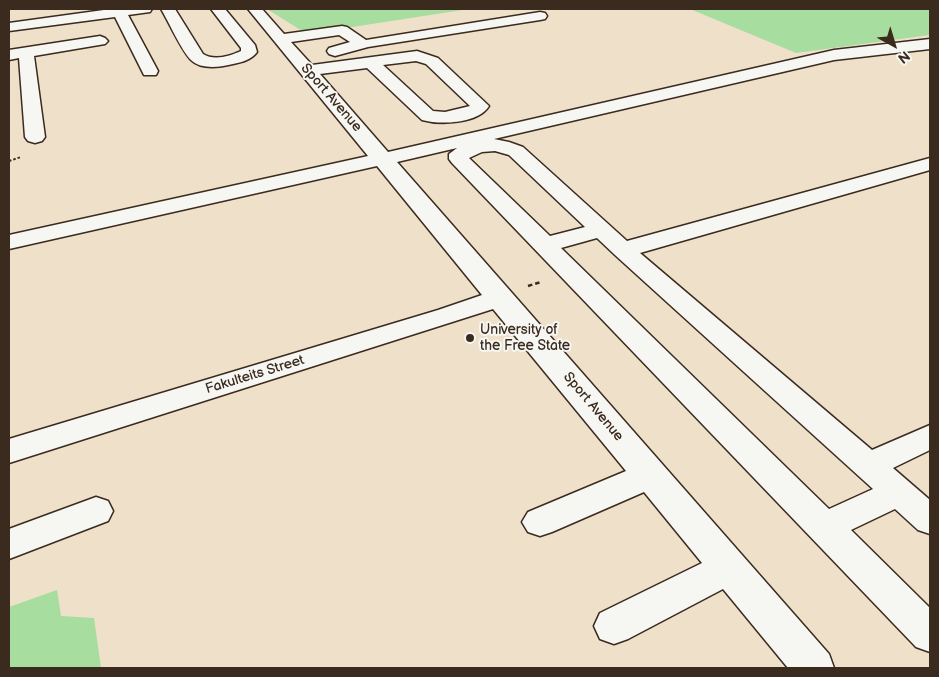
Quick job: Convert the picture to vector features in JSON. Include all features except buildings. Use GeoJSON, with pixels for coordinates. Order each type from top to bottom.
{"type":"FeatureCollection","features":[{"type":"Feature","properties":{"kind":"street"},"geometry":{"type":"LineString","coordinates":[[16,9],[15,26],[72,14],[145,9]]}},
{"type":"Feature","properties":{"kind":"street"},"geometry":{"type":"LineString","coordinates":[[168,9],[197,57],[202,60],[214,62],[246,55],[250,52],[249,48],[218,9]]}},
{"type":"Feature","properties":{"kind":"street","name":"Sport Avenue"},"geometry":{"type":"LineString","coordinates":[[255,9],[814,668]]}},
{"type":"Feature","properties":{"kind":"street"},"geometry":{"type":"LineString","coordinates":[[119,10],[150,71]]}},
{"type":"Feature","properties":{"kind":"street"},"geometry":{"type":"LineString","coordinates":[[305,67],[322,54],[362,44],[540,16]]}},
{"type":"Feature","properties":{"kind":"street"},"geometry":{"type":"LineString","coordinates":[[280,38],[362,27]]}},
{"type":"Feature","properties":{"kind":"street"},"geometry":{"type":"LineString","coordinates":[[342,30],[362,44]]}},
{"type":"Feature","properties":{"kind":"street"},"geometry":{"type":"LineString","coordinates":[[35,137],[17,54],[100,41]]}},
{"type":"Feature","properties":{"kind":"street"},"geometry":{"type":"LineString","coordinates":[[9,242],[383,159],[834,55],[930,44]]}},
{"type":"Feature","properties":{"kind":"street"},"geometry":{"type":"LineString","coordinates":[[305,67],[370,62],[408,56],[424,58],[438,67],[480,106],[472,112],[445,118],[428,116],[370,62]]}},
{"type":"Feature","properties":{"kind":"street"},"geometry":{"type":"LineString","coordinates":[[905,62],[930,56]]}},
{"type":"Feature","properties":{"kind":"street"},"geometry":{"type":"LineString","coordinates":[[930,520],[623,250],[511,148],[496,144],[468,150],[459,154],[459,159],[930,634]]}},
{"type":"Feature","properties":{"kind":"street"},"geometry":{"type":"LineString","coordinates":[[623,250],[930,164]]}},
{"type":"Feature","properties":{"kind":"street"},"geometry":{"type":"LineString","coordinates":[[544,245],[602,230]]}},
{"type":"Feature","properties":{"kind":"street","name":"Fakulteits Street"},"geometry":{"type":"LineString","coordinates":[[9,451],[446,316],[501,297]]}},
{"type":"Feature","properties":{"kind":"street"},"geometry":{"type":"LineString","coordinates":[[869,465],[930,437]]}},
{"type":"Feature","properties":{"kind":"street"},"geometry":{"type":"LineString","coordinates":[[540,522],[650,475]]}},
{"type":"Feature","properties":{"kind":"street"},"geometry":{"type":"LineString","coordinates":[[824,527],[899,492]]}},
{"type":"Feature","properties":{"kind":"street"},"geometry":{"type":"LineString","coordinates":[[9,544],[96,511]]}},
{"type":"Feature","properties":{"kind":"street"},"geometry":{"type":"LineString","coordinates":[[614,626],[728,568]]}},
{"type":"Feature","properties":{"kind":"shaded area","name":"University of the Free State"},"geometry":{"type":"Polygon","coordinates":[[[9,9],[930,9],[930,668],[9,668],[9,9]]]}},
{"type":"Feature","properties":{"kind":"green space"},"geometry":{"type":"Polygon","coordinates":[[[267,9],[469,9],[307,34],[267,9]]]}},
{"type":"Feature","properties":{"kind":"green space"},"geometry":{"type":"Polygon","coordinates":[[[690,9],[930,9],[930,35],[796,53],[690,9]]]}},
{"type":"Feature","properties":{"kind":"green space"},"geometry":{"type":"Polygon","coordinates":[[[57,590],[61,616],[94,618],[101,668],[9,668],[9,607],[57,590]]]}},
{"type":"Feature","properties":{"kind":"place","name":"University of the Free State"},"geometry":{"type":"Point","coordinates":[470,338]}}]}
